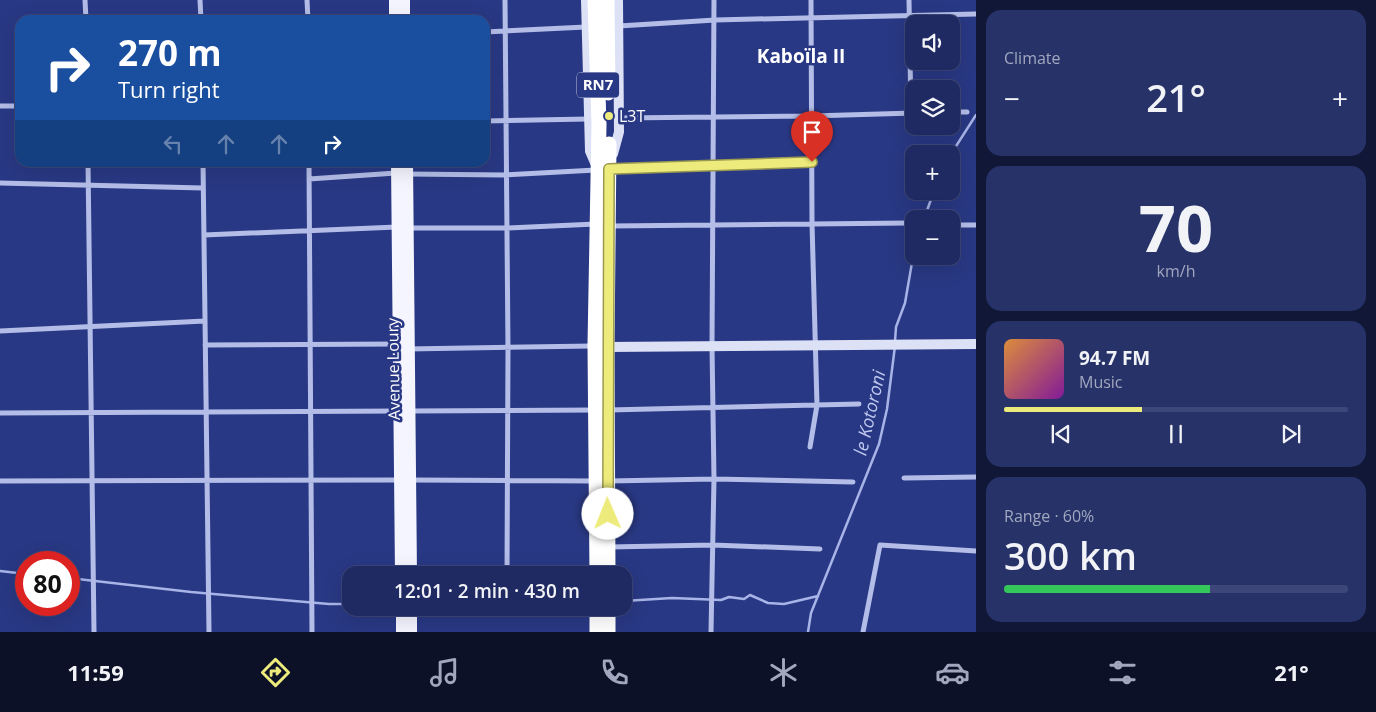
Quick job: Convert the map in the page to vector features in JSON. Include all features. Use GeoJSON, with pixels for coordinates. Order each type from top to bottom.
{"type":"FeatureCollection","features":[{"type":"Feature","properties":{"kind":"highway","name":"RN7"},"geometry":{"type":"LineString","coordinates":[[595,0],[599,124],[604,170]]}},
{"type":"Feature","properties":{"kind":"highway","name":"RN7"},"geometry":{"type":"LineString","coordinates":[[597,566],[602,481],[601,346],[607,0]]}},
{"type":"Feature","properties":{"kind":"highway","name":"RN7"},"geometry":{"type":"LineString","coordinates":[[602,481],[608,566]]}},
{"type":"Feature","properties":{"kind":"highway"},"geometry":{"type":"LineString","coordinates":[[597,632],[601,616]]}},
{"type":"Feature","properties":{"kind":"highway"},"geometry":{"type":"LineString","coordinates":[[604,616],[608,632]]}},
{"type":"Feature","properties":{"kind":"main road"},"geometry":{"type":"LineString","coordinates":[[395,0],[395,15]]}},
{"type":"Feature","properties":{"kind":"main road"},"geometry":{"type":"LineString","coordinates":[[404,0],[404,15]]}},
{"type":"Feature","properties":{"kind":"main road","name":"Avenue Loury"},"geometry":{"type":"LineString","coordinates":[[401,566],[405,480],[402,168]]}},
{"type":"Feature","properties":{"kind":"main road","name":"Avenue Loury"},"geometry":{"type":"LineString","coordinates":[[405,480],[410,566]]}},
{"type":"Feature","properties":{"kind":"main road"},"geometry":{"type":"LineString","coordinates":[[402,616],[402,632]]}},
{"type":"Feature","properties":{"kind":"main road"},"geometry":{"type":"LineString","coordinates":[[411,616],[411,632]]}},
{"type":"Feature","properties":{"kind":"street"},"geometry":{"type":"LineString","coordinates":[[86,0],[86,15]]}},
{"type":"Feature","properties":{"kind":"street"},"geometry":{"type":"LineString","coordinates":[[200,0],[200,15]]}},
{"type":"Feature","properties":{"kind":"street"},"geometry":{"type":"LineString","coordinates":[[307,0],[308,15]]}},
{"type":"Feature","properties":{"kind":"street"},"geometry":{"type":"LineString","coordinates":[[505,0],[508,566]]}},
{"type":"Feature","properties":{"kind":"street"},"geometry":{"type":"LineString","coordinates":[[586,0],[590,151],[604,170]]}},
{"type":"Feature","properties":{"kind":"street"},"geometry":{"type":"LineString","coordinates":[[604,170],[619,132],[618,0]]}},
{"type":"Feature","properties":{"kind":"street"},"geometry":{"type":"LineString","coordinates":[[711,632],[714,479],[712,346],[715,166],[714,0]]}},
{"type":"Feature","properties":{"kind":"street"},"geometry":{"type":"LineString","coordinates":[[810,447],[817,404],[812,223],[811,0]]}},
{"type":"Feature","properties":{"kind":"street"},"geometry":{"type":"LineString","coordinates":[[910,0],[910,15]]}},
{"type":"Feature","properties":{"kind":"street"},"geometry":{"type":"LineString","coordinates":[[954,15],[976,14]]}},
{"type":"Feature","properties":{"kind":"street"},"geometry":{"type":"LineString","coordinates":[[619,26],[715,20],[905,17]]}},
{"type":"Feature","properties":{"kind":"street"},"geometry":{"type":"LineString","coordinates":[[490,32],[586,27]]}},
{"type":"Feature","properties":{"kind":"street"},"geometry":{"type":"LineString","coordinates":[[0,106],[15,106]]}},
{"type":"Feature","properties":{"kind":"street"},"geometry":{"type":"LineString","coordinates":[[960,112],[967,112]]}},
{"type":"Feature","properties":{"kind":"street"},"geometry":{"type":"LineString","coordinates":[[619,118],[905,113]]}},
{"type":"Feature","properties":{"kind":"street"},"geometry":{"type":"LineString","coordinates":[[490,121],[588,119]]}},
{"type":"Feature","properties":{"kind":"street"},"geometry":{"type":"LineString","coordinates":[[309,179],[402,168],[505,175],[812,162]]}},
{"type":"Feature","properties":{"kind":"street"},"geometry":{"type":"LineString","coordinates":[[88,167],[94,632]]}},
{"type":"Feature","properties":{"kind":"street"},"geometry":{"type":"LineString","coordinates":[[202,167],[209,632]]}},
{"type":"Feature","properties":{"kind":"street"},"geometry":{"type":"LineString","coordinates":[[309,167],[312,632]]}},
{"type":"Feature","properties":{"kind":"street"},"geometry":{"type":"LineString","coordinates":[[0,183],[203,188]]}},
{"type":"Feature","properties":{"kind":"street"},"geometry":{"type":"LineString","coordinates":[[204,235],[402,227],[506,228],[603,225],[905,223]]}},
{"type":"Feature","properties":{"kind":"street"},"geometry":{"type":"LineString","coordinates":[[960,225],[976,225]]}},
{"type":"Feature","properties":{"kind":"street"},"geometry":{"type":"LineString","coordinates":[[0,331],[205,321]]}},
{"type":"Feature","properties":{"kind":"street"},"geometry":{"type":"LineString","coordinates":[[205,346],[310,345],[508,349],[601,346],[976,344]]}},
{"type":"Feature","properties":{"kind":"street"},"geometry":{"type":"LineString","coordinates":[[0,413],[601,410],[859,404]]}},
{"type":"Feature","properties":{"kind":"street"},"geometry":{"type":"LineString","coordinates":[[904,478],[976,477]]}},
{"type":"Feature","properties":{"kind":"street"},"geometry":{"type":"LineString","coordinates":[[0,481],[602,481],[714,479],[853,482]]}},
{"type":"Feature","properties":{"kind":"street"},"geometry":{"type":"LineString","coordinates":[[608,547],[713,545],[820,549]]}},
{"type":"Feature","properties":{"kind":"street"},"geometry":{"type":"LineString","coordinates":[[863,632],[880,545],[976,550]]}},
{"type":"Feature","properties":{"kind":"waterway","name":"le Kotoroni"},"geometry":{"type":"LineString","coordinates":[[957,145],[976,115]]}},
{"type":"Feature","properties":{"kind":"waterway","name":"le Kotoroni"},"geometry":{"type":"LineString","coordinates":[[927,210],[931,200]]}},
{"type":"Feature","properties":{"kind":"waterway","name":"le Kotoroni"},"geometry":{"type":"LineString","coordinates":[[895,341],[896,327],[905,303],[912,265]]}},
{"type":"Feature","properties":{"kind":"waterway","name":"le Kotoroni"},"geometry":{"type":"LineString","coordinates":[[808,632],[811,613],[879,444],[887,409],[895,346]]}},
{"type":"Feature","properties":{"kind":"waterway"},"geometry":{"type":"LineString","coordinates":[[0,571],[15,573]]}},
{"type":"Feature","properties":{"kind":"waterway"},"geometry":{"type":"LineString","coordinates":[[80,579],[191,592],[342,604]]}},
{"type":"Feature","properties":{"kind":"waterway"},"geometry":{"type":"LineString","coordinates":[[632,600],[672,598],[721,600],[729,597],[744,599],[750,595],[768,603],[784,604],[818,596]]}},
{"type":"Feature","properties":{"kind":"place","name":"L3T"},"geometry":{"type":"Point","coordinates":[609,116]}},
{"type":"Feature","properties":{"kind":"district","name":"Kaboïla II"},"geometry":{"type":"Point","coordinates":[801,56]}},
{"type":"Feature","properties":{"kind":"route"},"geometry":{"type":"LineString","coordinates":[[608,514],[609,169],[812,162]]}}]}
